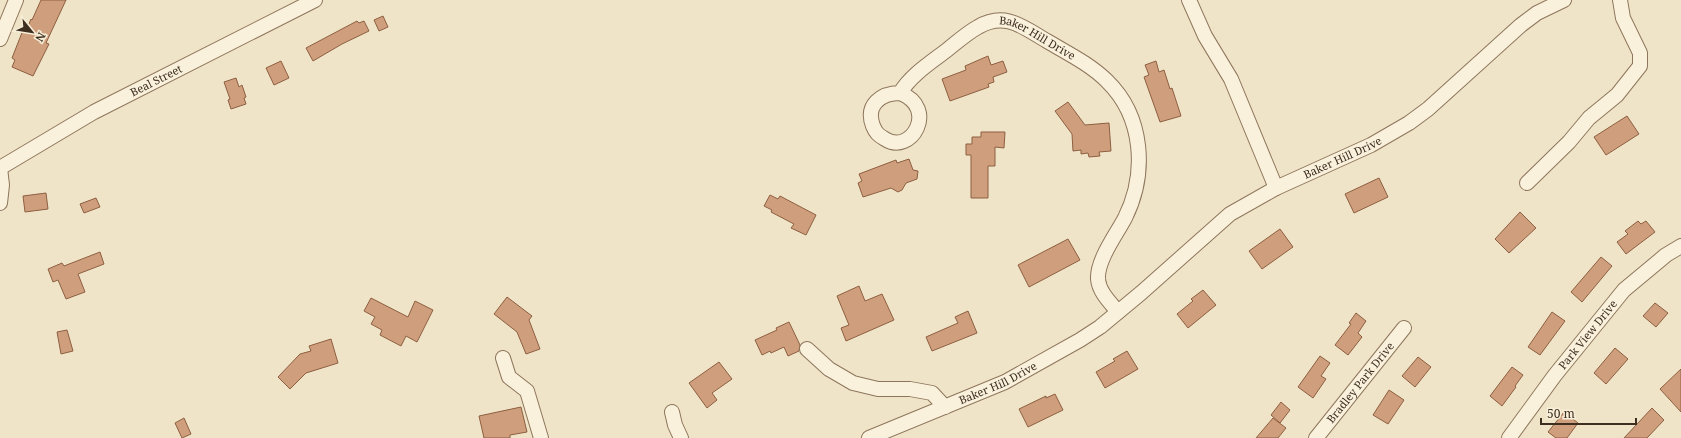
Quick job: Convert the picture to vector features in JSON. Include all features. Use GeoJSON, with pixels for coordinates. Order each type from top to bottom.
{"type":"FeatureCollection","features":[{"type":"Feature","properties":{"kind":"street"},"geometry":{"type":"LineString","coordinates":[[0,39],[16,0]]}},
{"type":"Feature","properties":{"kind":"street","name":"Beal Street"},"geometry":{"type":"LineString","coordinates":[[0,168],[94,112],[315,0]]}},
{"type":"Feature","properties":{"kind":"street"},"geometry":{"type":"LineString","coordinates":[[1188,0],[1205,36],[1231,79],[1276,188]]}},
{"type":"Feature","properties":{"kind":"street","name":"Baker Hill Drive"},"geometry":{"type":"LineString","coordinates":[[869,438],[1005,382],[1100,327],[1217,224],[1243,205],[1276,188],[1371,145],[1409,123],[1428,109],[1521,25],[1538,13],[1564,0]]}},
{"type":"Feature","properties":{"kind":"street"},"geometry":{"type":"LineString","coordinates":[[1527,183],[1569,142],[1589,118],[1617,95],[1640,66],[1640,53],[1623,18],[1620,0]]}},
{"type":"Feature","properties":{"kind":"street","name":"Baker Hill Drive"},"geometry":{"type":"LineString","coordinates":[[900,93],[912,78],[971,31],[992,20],[1003,19],[1017,23],[1089,66],[1107,81],[1118,93],[1129,112],[1137,136],[1139,154],[1138,178],[1134,197],[1125,218],[1105,255],[1098,276],[1099,284],[1104,294],[1118,312]]}},
{"type":"Feature","properties":{"kind":"street"},"geometry":{"type":"LineString","coordinates":[[0,168],[2,185],[0,203]]}},
{"type":"Feature","properties":{"kind":"street","name":"Park View Drive"},"geometry":{"type":"LineString","coordinates":[[1509,438],[1555,375],[1624,290],[1666,255],[1681,246]]}},
{"type":"Feature","properties":{"kind":"street","name":"Bradley Park Drive"},"geometry":{"type":"LineString","coordinates":[[1316,438],[1404,328]]}},
{"type":"Feature","properties":{"kind":"street"},"geometry":{"type":"LineString","coordinates":[[807,349],[829,368],[853,383],[878,389],[910,389],[932,393],[945,406]]}},
{"type":"Feature","properties":{"kind":"street"},"geometry":{"type":"LineString","coordinates":[[503,358],[509,376],[527,391],[541,438]]}},
{"type":"Feature","properties":{"kind":"street"},"geometry":{"type":"LineString","coordinates":[[672,412],[681,438]]}},
{"type":"Feature","properties":{"kind":"building"},"geometry":{"type":"Polygon","coordinates":[[[41,0],[66,0],[46,43],[49,44],[33,76],[12,67],[15,60],[12,58],[25,25],[28,26],[31,19],[32,20],[41,0]]]}},
{"type":"Feature","properties":{"kind":"building"},"geometry":{"type":"Polygon","coordinates":[[[383,16],[388,27],[379,31],[374,20],[383,16]]]}},
{"type":"Feature","properties":{"kind":"building"},"geometry":{"type":"Polygon","coordinates":[[[357,21],[359,23],[364,21],[369,31],[342,44],[313,61],[306,48],[357,21]]]}},
{"type":"Feature","properties":{"kind":"building"},"geometry":{"type":"Polygon","coordinates":[[[988,56],[991,65],[1003,61],[1007,72],[993,77],[994,82],[988,84],[989,87],[950,101],[942,79],[966,70],[965,66],[988,56]]]}},
{"type":"Feature","properties":{"kind":"building"},"geometry":{"type":"Polygon","coordinates":[[[281,61],[289,78],[274,85],[266,68],[281,61]]]}},
{"type":"Feature","properties":{"kind":"building"},"geometry":{"type":"Polygon","coordinates":[[[1156,61],[1159,72],[1164,70],[1170,89],[1172,88],[1181,116],[1160,122],[1144,77],[1149,75],[1145,65],[1156,61]]]}},
{"type":"Feature","properties":{"kind":"building"},"geometry":{"type":"Polygon","coordinates":[[[236,78],[239,87],[242,85],[246,97],[244,98],[246,104],[231,109],[228,100],[230,99],[224,82],[236,78]]]}},
{"type":"Feature","properties":{"kind":"building"},"geometry":{"type":"Polygon","coordinates":[[[1068,102],[1085,125],[1109,123],[1111,151],[1099,152],[1100,156],[1089,157],[1088,153],[1081,154],[1081,150],[1073,151],[1072,134],[1055,111],[1068,102]]]}},
{"type":"Feature","properties":{"kind":"building"},"geometry":{"type":"Polygon","coordinates":[[[1627,116],[1639,134],[1606,155],[1594,137],[1627,116]]]}},
{"type":"Feature","properties":{"kind":"building"},"geometry":{"type":"Polygon","coordinates":[[[981,132],[1005,132],[1004,148],[995,147],[995,166],[988,166],[988,198],[971,198],[971,155],[966,155],[966,144],[972,144],[972,137],[981,137],[981,132]]]}},
{"type":"Feature","properties":{"kind":"building"},"geometry":{"type":"Polygon","coordinates":[[[909,159],[913,170],[918,171],[917,179],[906,183],[902,190],[898,192],[891,188],[863,197],[858,183],[862,181],[859,174],[896,160],[897,163],[909,159]]]}},
{"type":"Feature","properties":{"kind":"building"},"geometry":{"type":"Polygon","coordinates":[[[1379,178],[1388,197],[1354,213],[1345,194],[1379,178]]]}},
{"type":"Feature","properties":{"kind":"building"},"geometry":{"type":"Polygon","coordinates":[[[46,193],[48,209],[25,212],[23,196],[46,193]]]}},
{"type":"Feature","properties":{"kind":"building"},"geometry":{"type":"Polygon","coordinates":[[[770,195],[778,199],[780,196],[816,215],[806,235],[791,228],[794,224],[771,212],[772,210],[764,206],[770,195]]]}},
{"type":"Feature","properties":{"kind":"building"},"geometry":{"type":"Polygon","coordinates":[[[96,198],[100,207],[84,213],[80,204],[96,198]]]}},
{"type":"Feature","properties":{"kind":"building"},"geometry":{"type":"Polygon","coordinates":[[[1520,212],[1536,228],[1509,253],[1495,239],[1520,212]]]}},
{"type":"Feature","properties":{"kind":"building"},"geometry":{"type":"Polygon","coordinates":[[[1638,221],[1641,224],[1646,221],[1655,232],[1626,254],[1617,242],[1628,234],[1625,231],[1638,221]]]}},
{"type":"Feature","properties":{"kind":"building"},"geometry":{"type":"Polygon","coordinates":[[[1280,229],[1293,247],[1262,269],[1249,251],[1280,229]]]}},
{"type":"Feature","properties":{"kind":"building"},"geometry":{"type":"Polygon","coordinates":[[[1068,239],[1080,260],[1029,287],[1018,265],[1068,239]]]}},
{"type":"Feature","properties":{"kind":"building"},"geometry":{"type":"Polygon","coordinates":[[[100,252],[104,264],[78,274],[85,292],[66,299],[58,280],[53,282],[48,269],[62,263],[64,266],[100,252]]]}},
{"type":"Feature","properties":{"kind":"building"},"geometry":{"type":"Polygon","coordinates":[[[1601,257],[1612,266],[1582,302],[1571,292],[1601,257]]]}},
{"type":"Feature","properties":{"kind":"building"},"geometry":{"type":"Polygon","coordinates":[[[859,286],[865,301],[882,294],[894,320],[846,341],[841,328],[849,325],[837,296],[859,286]]]}},
{"type":"Feature","properties":{"kind":"building"},"geometry":{"type":"Polygon","coordinates":[[[1203,290],[1216,305],[1188,328],[1177,314],[1193,301],[1191,299],[1203,290]]]}},
{"type":"Feature","properties":{"kind":"building"},"geometry":{"type":"Polygon","coordinates":[[[507,297],[532,316],[529,320],[540,349],[526,354],[517,332],[494,314],[507,297]]]}},
{"type":"Feature","properties":{"kind":"building"},"geometry":{"type":"Polygon","coordinates":[[[371,298],[408,317],[415,301],[433,310],[417,342],[406,336],[401,346],[380,335],[382,330],[371,324],[375,317],[364,311],[371,298]]]}},
{"type":"Feature","properties":{"kind":"building"},"geometry":{"type":"Polygon","coordinates":[[[1655,303],[1668,313],[1656,327],[1643,316],[1655,303]]]}},
{"type":"Feature","properties":{"kind":"building"},"geometry":{"type":"Polygon","coordinates":[[[968,311],[977,333],[932,351],[926,337],[958,323],[955,317],[968,311]]]}},
{"type":"Feature","properties":{"kind":"building"},"geometry":{"type":"Polygon","coordinates":[[[1552,312],[1565,321],[1540,355],[1528,347],[1552,312]]]}},
{"type":"Feature","properties":{"kind":"building"},"geometry":{"type":"Polygon","coordinates":[[[1356,313],[1366,321],[1358,333],[1362,337],[1348,355],[1335,345],[1351,324],[1349,323],[1356,313]]]}},
{"type":"Feature","properties":{"kind":"building"},"geometry":{"type":"Polygon","coordinates":[[[789,322],[800,345],[799,351],[788,356],[784,347],[762,355],[755,340],[777,330],[776,328],[789,322]]]}},
{"type":"Feature","properties":{"kind":"building"},"geometry":{"type":"Polygon","coordinates":[[[67,330],[73,351],[61,354],[57,332],[67,330]]]}},
{"type":"Feature","properties":{"kind":"building"},"geometry":{"type":"Polygon","coordinates":[[[331,339],[338,363],[306,373],[290,389],[278,377],[300,354],[311,351],[309,346],[331,339]]]}},
{"type":"Feature","properties":{"kind":"building"},"geometry":{"type":"Polygon","coordinates":[[[1615,348],[1628,359],[1606,384],[1594,373],[1615,348]]]}},
{"type":"Feature","properties":{"kind":"building"},"geometry":{"type":"Polygon","coordinates":[[[1127,351],[1138,369],[1105,388],[1096,372],[1115,361],[1113,359],[1127,351]]]}},
{"type":"Feature","properties":{"kind":"building"},"geometry":{"type":"Polygon","coordinates":[[[1320,356],[1330,363],[1321,376],[1326,379],[1313,398],[1298,387],[1320,356]]]}},
{"type":"Feature","properties":{"kind":"building"},"geometry":{"type":"Polygon","coordinates":[[[1418,357],[1431,367],[1415,387],[1402,376],[1418,357]]]}},
{"type":"Feature","properties":{"kind":"building"},"geometry":{"type":"Polygon","coordinates":[[[719,362],[732,379],[712,393],[717,400],[707,408],[689,383],[719,362]]]}},
{"type":"Feature","properties":{"kind":"building"},"geometry":{"type":"Polygon","coordinates":[[[1512,367],[1523,375],[1502,406],[1490,396],[1512,367]]]}},
{"type":"Feature","properties":{"kind":"building"},"geometry":{"type":"Polygon","coordinates":[[[1681,369],[1681,412],[1660,389],[1681,369]]]}},
{"type":"Feature","properties":{"kind":"building"},"geometry":{"type":"Polygon","coordinates":[[[1389,390],[1404,400],[1388,424],[1373,415],[1389,390]]]}},
{"type":"Feature","properties":{"kind":"building"},"geometry":{"type":"Polygon","coordinates":[[[1055,394],[1063,410],[1028,427],[1019,409],[1046,396],[1046,398],[1055,394]]]}},
{"type":"Feature","properties":{"kind":"building"},"geometry":{"type":"Polygon","coordinates":[[[1281,402],[1290,410],[1280,423],[1271,415],[1281,402]]]}},
{"type":"Feature","properties":{"kind":"building"},"geometry":{"type":"Polygon","coordinates":[[[521,407],[527,432],[510,435],[510,438],[484,438],[479,416],[521,407]]]}},
{"type":"Feature","properties":{"kind":"building"},"geometry":{"type":"Polygon","coordinates":[[[1652,408],[1664,420],[1647,438],[1624,438],[1652,408]]]}},
{"type":"Feature","properties":{"kind":"building"},"geometry":{"type":"Polygon","coordinates":[[[1564,412],[1578,423],[1567,438],[1556,438],[1548,432],[1564,412]]]}},
{"type":"Feature","properties":{"kind":"building"},"geometry":{"type":"Polygon","coordinates":[[[184,418],[191,434],[182,438],[175,423],[184,418]]]}},
{"type":"Feature","properties":{"kind":"building"},"geometry":{"type":"Polygon","coordinates":[[[1273,418],[1286,428],[1278,438],[1256,438],[1273,418]]]}}]}
